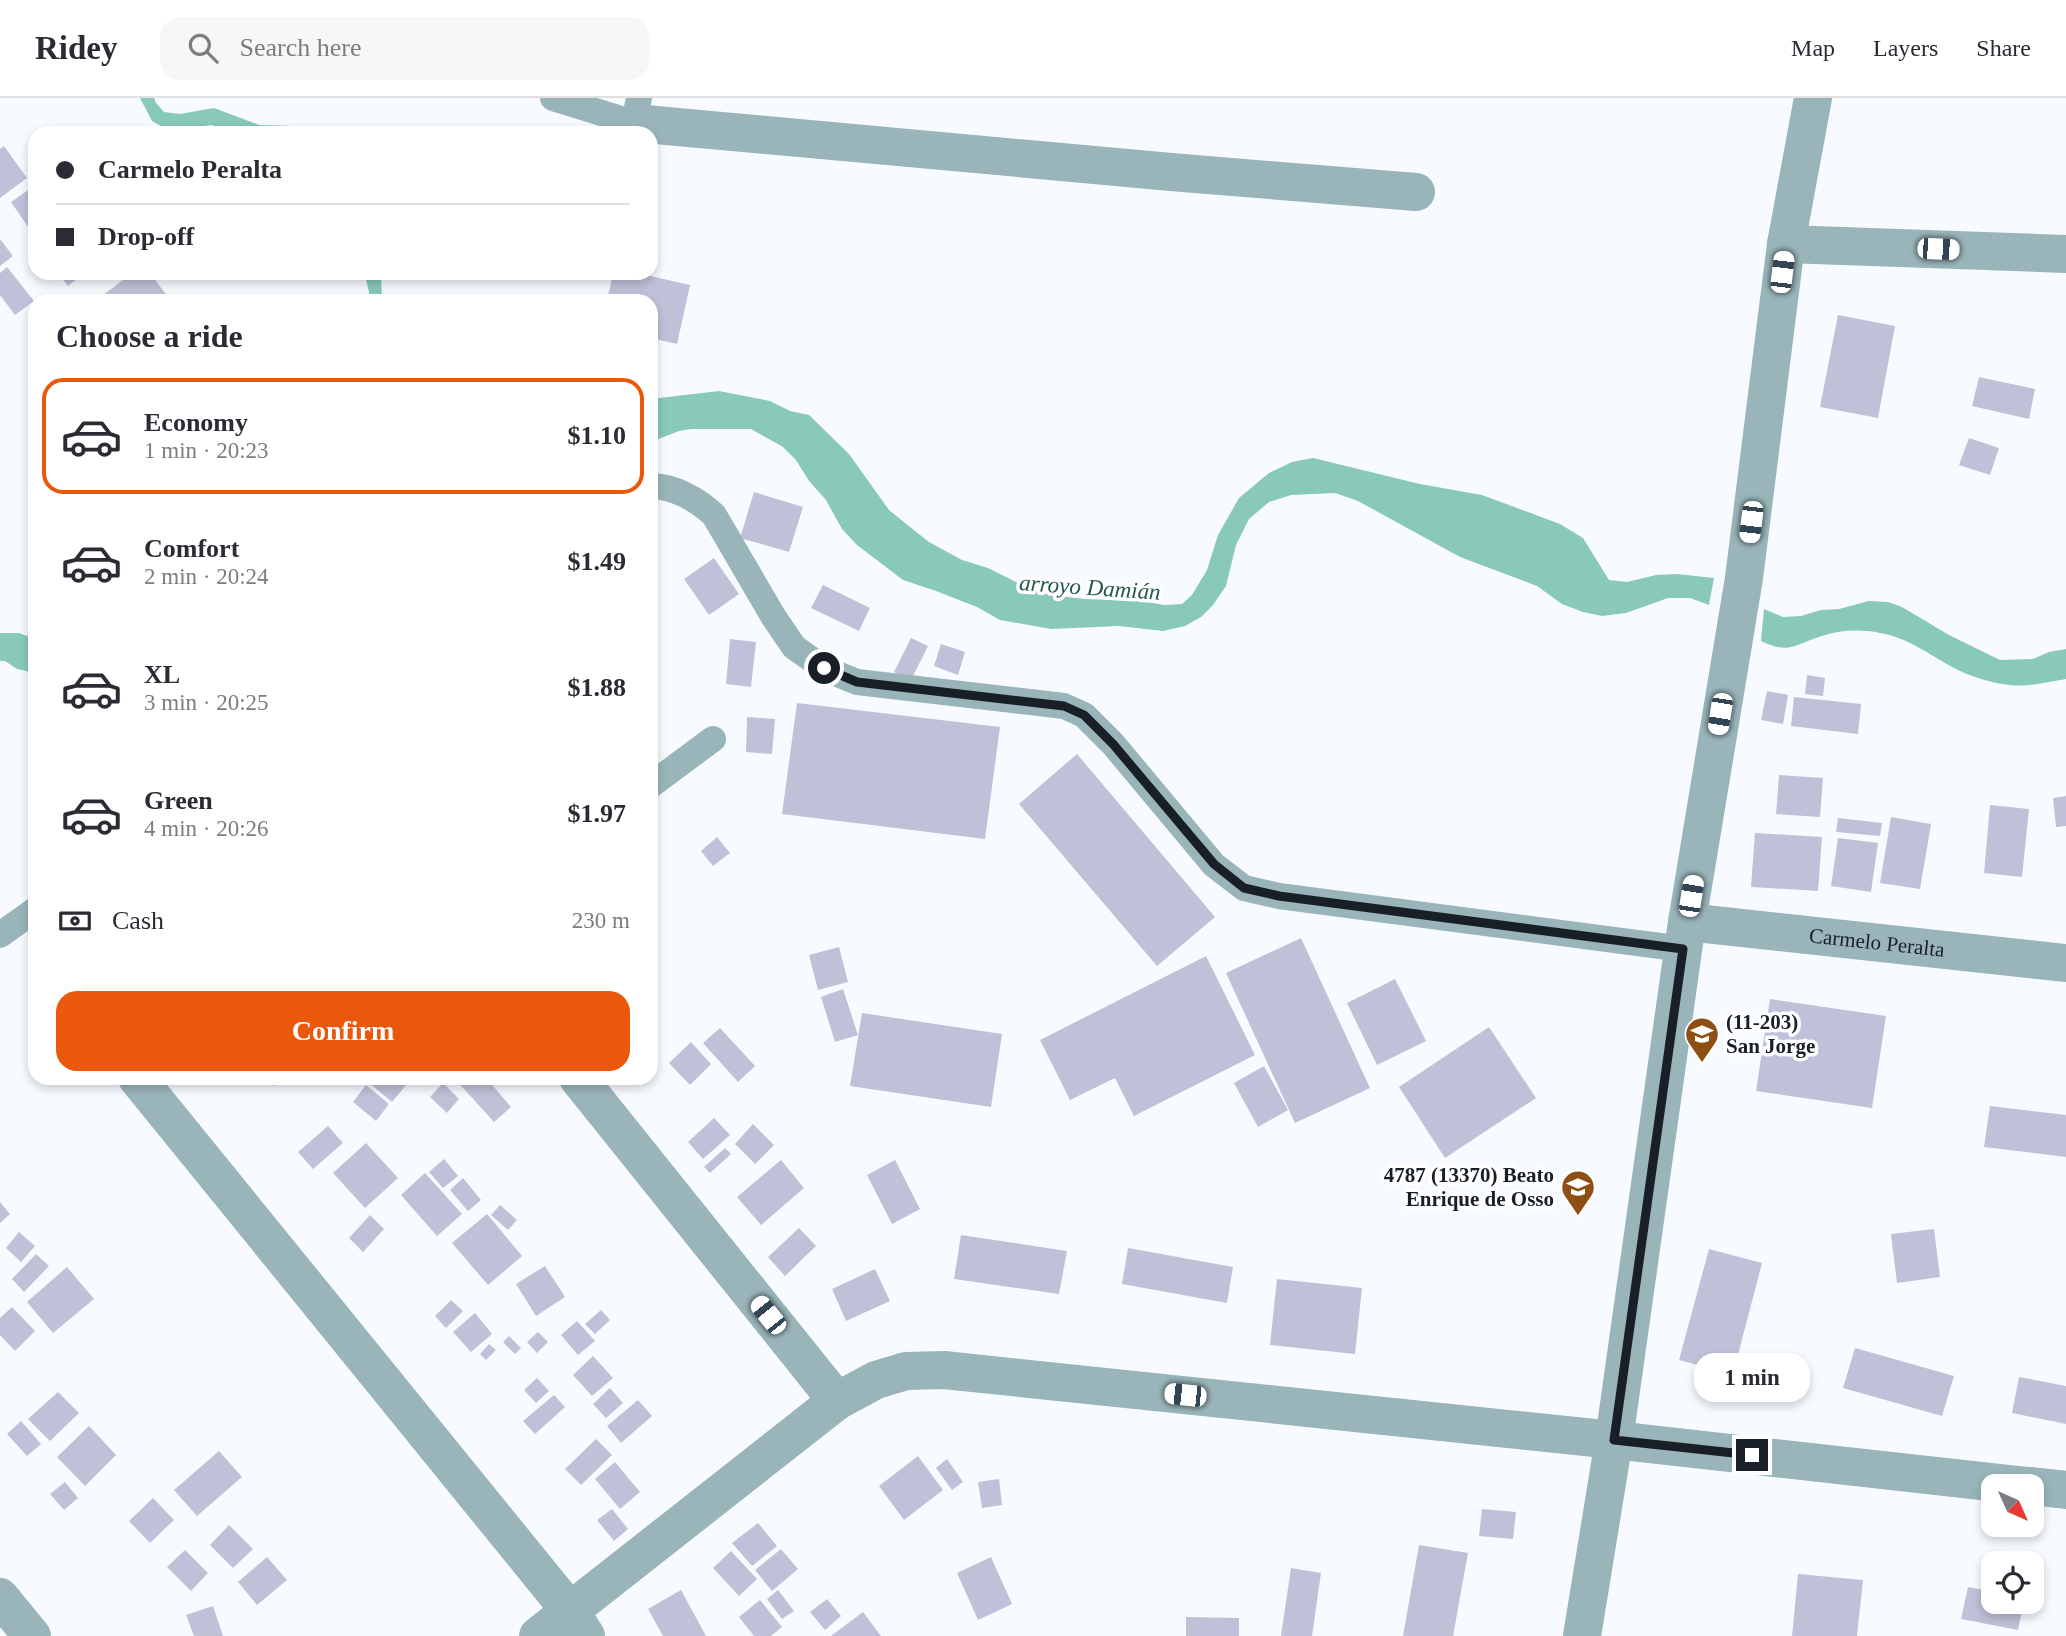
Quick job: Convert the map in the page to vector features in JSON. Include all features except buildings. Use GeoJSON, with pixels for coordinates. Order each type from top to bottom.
{"type":"FeatureCollection","features":[{"type":"Feature","properties":{"kind":"street"},"geometry":{"type":"LineString","coordinates":[[1581,1636],[1614,1440],[1685,935],[1744,578],[1786,244],[1813,98]]}},
{"type":"Feature","properties":{"kind":"street"},"geometry":{"type":"LineString","coordinates":[[636,110],[1171,172],[1416,192]]}},
{"type":"Feature","properties":{"kind":"street"},"geometry":{"type":"LineString","coordinates":[[1786,244],[2066,254]]}},
{"type":"Feature","properties":{"kind":"street","name":"Carmelo Peralta"},"geometry":{"type":"LineString","coordinates":[[1685,935],[2066,963]]}},
{"type":"Feature","properties":{"kind":"street"},"geometry":{"type":"LineString","coordinates":[[143,1085],[578,1624]]}},
{"type":"Feature","properties":{"kind":"street"},"geometry":{"type":"LineString","coordinates":[[584,1085],[837,1401]]}},
{"type":"Feature","properties":{"kind":"street"},"geometry":{"type":"LineString","coordinates":[[538,1636],[578,1624],[837,1401],[876,1380],[906,1371],[944,1370],[1981,1481]]}},
{"type":"Feature","properties":{"kind":"street"},"geometry":{"type":"LineString","coordinates":[[2044,1487],[2066,1490]]}},
{"type":"Feature","properties":{"kind":"street"},"geometry":{"type":"LineString","coordinates":[[0,1597],[32,1636]]}},
{"type":"Feature","properties":{"kind":"lane"},"geometry":{"type":"LineString","coordinates":[[553,98],[636,110]]}},
{"type":"Feature","properties":{"kind":"lane","name":"Carmelo Peralta"},"geometry":{"type":"LineString","coordinates":[[658,486],[700,502],[714,515],[794,647],[824,668],[857,682],[1064,706],[1084,715],[1113,744],[1214,864],[1244,888],[1279,896],[1685,935]]}},
{"type":"Feature","properties":{"kind":"lane"},"geometry":{"type":"LineString","coordinates":[[658,780],[713,739]]}},
{"type":"Feature","properties":{"kind":"lane"},"geometry":{"type":"LineString","coordinates":[[0,935],[28,915]]}},
{"type":"Feature","properties":{"kind":"shaded area"},"geometry":{"type":"Polygon","coordinates":[[[140,98],[154,98],[164,112],[180,114],[214,108],[259,125],[296,126],[161,126],[152,121],[140,98]]]}},
{"type":"Feature","properties":{"kind":"shaded area"},"geometry":{"type":"Polygon","coordinates":[[[366,280],[381,280],[382,294],[369,292],[366,280]]]}},
{"type":"Feature","properties":{"kind":"shaded area"},"geometry":{"type":"Polygon","coordinates":[[[719,391],[770,401],[790,411],[809,415],[849,454],[889,510],[929,542],[962,560],[988,568],[1046,594],[1164,605],[1182,604],[1192,595],[1207,570],[1218,535],[1239,498],[1269,473],[1292,462],[1313,458],[1420,484],[1482,495],[1560,524],[1583,538],[1609,580],[1627,582],[1656,575],[1677,574],[1714,578],[1709,605],[1690,598],[1668,598],[1626,613],[1602,616],[1562,604],[1537,586],[1460,557],[1358,501],[1335,493],[1291,495],[1269,502],[1249,519],[1236,545],[1226,586],[1201,617],[1185,626],[1163,631],[1119,626],[1051,629],[1000,620],[977,607],[903,580],[857,545],[842,529],[826,500],[783,447],[751,429],[691,429],[658,439],[658,398],[719,391]]]}},
{"type":"Feature","properties":{"kind":"shaded area"},"geometry":{"type":"Polygon","coordinates":[[[1869,601],[1888,602],[1902,607],[1949,635],[2000,660],[2033,659],[2066,649],[2066,679],[2020,686],[1989,681],[1960,671],[1899,638],[1873,632],[1836,632],[1786,648],[1761,641],[1764,609],[1783,617],[1801,616],[1869,601]]]}},
{"type":"Feature","properties":{"kind":"shaded area"},"geometry":{"type":"Polygon","coordinates":[[[0,633],[19,633],[28,636],[28,671],[0,661],[0,633]]]}},
{"type":"Feature","properties":{"kind":"place","name":"(11-203) San Jorge"},"geometry":{"type":"Point","coordinates":[1702,1064]}},
{"type":"Feature","properties":{"kind":"place","name":"4787 (13370) Beato Enrique de Osso"},"geometry":{"type":"Point","coordinates":[1578,1217]}},
{"type":"Feature","properties":{"kind":"route"},"geometry":{"type":"LineString","coordinates":[[824,668],[857,682],[1064,706],[1084,715],[1113,744],[1214,864],[1244,888],[1279,896],[1683,949],[1614,1440],[1752,1455]]}},
{"type":"Feature","properties":{"kind":"water label","name":"arroyo Damián"},"geometry":{"type":"Point","coordinates":[1090,587]}}]}
